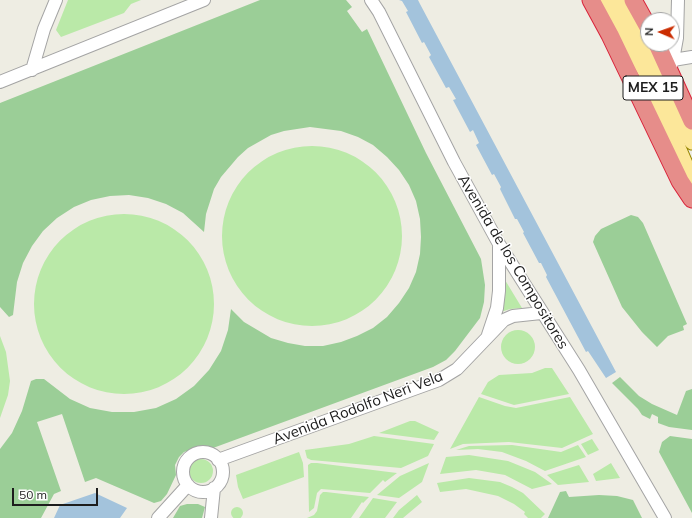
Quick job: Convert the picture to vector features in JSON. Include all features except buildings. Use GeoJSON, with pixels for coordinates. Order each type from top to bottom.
{"type":"FeatureCollection","features":[{"type":"Feature","properties":{"kind":"highway"},"geometry":{"type":"LineString","coordinates":[[590,0],[610,35],[680,181],[692,199]]}},
{"type":"Feature","properties":{"kind":"highway"},"geometry":{"type":"LineString","coordinates":[[633,0],[640,13]]}},
{"type":"Feature","properties":{"kind":"highway"},"geometry":{"type":"LineString","coordinates":[[639,0],[646,12]]}},
{"type":"Feature","properties":{"kind":"highway"},"geometry":{"type":"LineString","coordinates":[[665,55],[692,105]]}},
{"type":"Feature","properties":{"kind":"highway"},"geometry":{"type":"LineString","coordinates":[[665,55],[692,121]]}},
{"type":"Feature","properties":{"kind":"main road","name":"MEX 15"},"geometry":{"type":"LineString","coordinates":[[605,0],[645,72],[692,180]]}},
{"type":"Feature","properties":{"kind":"main road","name":"MEX 15"},"geometry":{"type":"LineString","coordinates":[[621,0],[658,66],[692,142]]}},
{"type":"Feature","properties":{"kind":"street"},"geometry":{"type":"LineString","coordinates":[[32,70],[44,29],[56,0]]}},
{"type":"Feature","properties":{"kind":"street"},"geometry":{"type":"LineString","coordinates":[[0,82],[204,0]]}},
{"type":"Feature","properties":{"kind":"street","name":"Avenida de los Compositores"},"geometry":{"type":"LineString","coordinates":[[371,0],[454,162],[499,244],[541,313],[579,370],[665,518]]}},
{"type":"Feature","properties":{"kind":"street"},"geometry":{"type":"LineString","coordinates":[[678,0],[678,26],[665,55],[692,58]]}},
{"type":"Feature","properties":{"kind":"street","name":"Avenida Rodolfo Neri Vela"},"geometry":{"type":"LineString","coordinates":[[487,338],[496,308],[499,291],[499,244]]}},
{"type":"Feature","properties":{"kind":"street","name":"Avenida Rodolfo Neri Vela"},"geometry":{"type":"LineString","coordinates":[[218,460],[438,380],[457,369],[504,320],[513,316],[541,313]]}},
{"type":"Feature","properties":{"kind":"street"},"geometry":{"type":"LineString","coordinates":[[200,452],[207,453],[218,460],[222,472],[218,484],[214,488],[203,492],[193,489],[185,481],[183,470],[188,458],[200,452]]}},
{"type":"Feature","properties":{"kind":"street"},"geometry":{"type":"LineString","coordinates":[[158,518],[188,485]]}},
{"type":"Feature","properties":{"kind":"street"},"geometry":{"type":"LineString","coordinates":[[211,518],[214,488]]}},
{"type":"Feature","properties":{"kind":"green space"},"geometry":{"type":"Polygon","coordinates":[[[68,0],[141,0],[131,4],[124,13],[61,37],[56,30],[68,0]]]}},
{"type":"Feature","properties":{"kind":"green space"},"geometry":{"type":"Polygon","coordinates":[[[260,0],[346,0],[352,7],[347,11],[362,32],[367,29],[426,153],[481,259],[485,285],[484,302],[480,318],[455,351],[446,360],[433,367],[213,448],[200,447],[184,452],[179,457],[175,465],[176,475],[167,494],[161,501],[154,503],[96,478],[85,482],[62,414],[37,422],[61,491],[54,494],[41,518],[0,518],[0,449],[12,433],[22,411],[31,381],[36,379],[44,379],[70,399],[90,408],[112,412],[134,412],[156,408],[176,399],[194,386],[209,370],[221,351],[228,330],[231,309],[244,322],[271,338],[305,346],[323,346],[341,342],[373,328],[387,317],[409,288],[416,272],[420,254],[421,237],[420,219],[416,201],[409,185],[399,170],[373,145],[358,137],[341,131],[310,127],[284,131],[271,135],[248,148],[238,157],[221,177],[214,189],[206,214],[204,232],[183,213],[166,204],[148,198],[129,195],[110,196],[91,200],[74,207],[57,218],[43,231],[32,246],[23,263],[17,282],[13,315],[9,317],[0,307],[0,103],[260,0]]]}},
{"type":"Feature","properties":{"kind":"green space"},"geometry":{"type":"Polygon","coordinates":[[[321,146],[330,147],[355,156],[376,172],[392,193],[401,218],[401,254],[392,279],[376,300],[355,316],[347,319],[330,325],[303,326],[294,325],[269,316],[255,306],[242,293],[232,279],[223,254],[222,227],[223,218],[232,193],[242,179],[255,166],[269,156],[294,147],[321,146]]]}},
{"type":"Feature","properties":{"kind":"green space"},"geometry":{"type":"Polygon","coordinates":[[[133,214],[159,220],[167,224],[188,240],[204,261],[208,269],[213,286],[213,322],[208,339],[204,347],[188,368],[167,384],[159,388],[142,393],[115,394],[89,388],[81,384],[67,374],[54,361],[40,339],[35,322],[34,295],[40,269],[44,261],[54,247],[67,234],[89,220],[106,215],[133,214]]]}},
{"type":"Feature","properties":{"kind":"green space"},"geometry":{"type":"Polygon","coordinates":[[[631,215],[638,217],[643,223],[687,324],[683,326],[684,330],[668,336],[657,347],[642,332],[622,307],[593,242],[595,236],[601,229],[631,215]]]}},
{"type":"Feature","properties":{"kind":"green space"},"geometry":{"type":"Polygon","coordinates":[[[505,280],[522,308],[510,309],[501,312],[505,280]]]}},
{"type":"Feature","properties":{"kind":"green space"},"geometry":{"type":"Polygon","coordinates":[[[515,330],[521,330],[525,331],[532,337],[535,347],[534,354],[528,361],[521,364],[515,364],[511,363],[504,357],[501,350],[501,344],[502,340],[508,333],[515,330]]]}},
{"type":"Feature","properties":{"kind":"green space"},"geometry":{"type":"Polygon","coordinates":[[[0,336],[6,352],[10,381],[8,395],[0,418],[0,336]]]}},
{"type":"Feature","properties":{"kind":"green space"},"geometry":{"type":"Polygon","coordinates":[[[545,368],[552,368],[569,394],[514,405],[481,394],[488,382],[499,375],[532,373],[545,368]]]}},
{"type":"Feature","properties":{"kind":"green space"},"geometry":{"type":"Polygon","coordinates":[[[620,377],[639,396],[652,404],[677,415],[686,391],[692,389],[692,430],[669,427],[658,423],[658,417],[652,414],[650,419],[642,415],[612,383],[620,377]]]}},
{"type":"Feature","properties":{"kind":"green space"},"geometry":{"type":"Polygon","coordinates":[[[479,397],[505,406],[516,408],[570,397],[593,434],[562,448],[509,442],[463,444],[450,449],[479,397]]]}},
{"type":"Feature","properties":{"kind":"green space"},"geometry":{"type":"Polygon","coordinates":[[[410,421],[415,421],[439,432],[434,440],[379,433],[410,421]]]}},
{"type":"Feature","properties":{"kind":"green space"},"geometry":{"type":"Polygon","coordinates":[[[374,436],[434,444],[428,456],[401,468],[311,460],[307,458],[305,450],[349,444],[374,436]]]}},
{"type":"Feature","properties":{"kind":"green space"},"geometry":{"type":"Polygon","coordinates":[[[670,436],[692,439],[692,513],[659,452],[662,442],[670,436]]]}},
{"type":"Feature","properties":{"kind":"green space"},"geometry":{"type":"Polygon","coordinates":[[[592,439],[599,450],[588,455],[581,444],[592,439]]]}},
{"type":"Feature","properties":{"kind":"green space"},"geometry":{"type":"Polygon","coordinates":[[[512,445],[561,452],[578,445],[586,457],[545,471],[526,461],[502,452],[478,449],[456,450],[469,446],[512,445]]]}},
{"type":"Feature","properties":{"kind":"green space"},"geometry":{"type":"Polygon","coordinates":[[[299,452],[303,463],[304,477],[243,499],[238,487],[236,475],[299,452]]]}},
{"type":"Feature","properties":{"kind":"green space"},"geometry":{"type":"Polygon","coordinates":[[[469,455],[508,461],[535,472],[552,484],[532,489],[505,475],[476,470],[440,474],[446,457],[469,455]]]}},
{"type":"Feature","properties":{"kind":"green space"},"geometry":{"type":"Polygon","coordinates":[[[201,459],[210,462],[213,471],[210,480],[201,483],[192,480],[189,471],[192,462],[201,459]]]}},
{"type":"Feature","properties":{"kind":"green space"},"geometry":{"type":"Polygon","coordinates":[[[311,463],[397,473],[385,482],[383,480],[370,493],[321,489],[317,493],[314,508],[309,512],[308,465],[311,463]]]}},
{"type":"Feature","properties":{"kind":"green space"},"geometry":{"type":"Polygon","coordinates":[[[429,463],[422,482],[399,498],[377,495],[400,476],[429,463]]]}},
{"type":"Feature","properties":{"kind":"green space"},"geometry":{"type":"Polygon","coordinates":[[[611,463],[620,478],[596,481],[593,474],[611,463]]]}},
{"type":"Feature","properties":{"kind":"green space"},"geometry":{"type":"Polygon","coordinates":[[[579,465],[589,482],[558,485],[547,475],[579,465]]]}},
{"type":"Feature","properties":{"kind":"green space"},"geometry":{"type":"Polygon","coordinates":[[[469,478],[500,482],[512,487],[523,493],[545,514],[541,518],[528,518],[524,514],[525,512],[514,504],[498,496],[466,489],[440,492],[437,483],[469,478]]]}},
{"type":"Feature","properties":{"kind":"green space"},"geometry":{"type":"Polygon","coordinates":[[[566,491],[569,497],[599,495],[617,496],[633,500],[642,518],[548,518],[560,492],[566,491]]]}},
{"type":"Feature","properties":{"kind":"green space"},"geometry":{"type":"Polygon","coordinates":[[[323,492],[369,497],[363,503],[362,502],[351,518],[307,518],[314,515],[317,511],[320,495],[323,492]]]}},
{"type":"Feature","properties":{"kind":"green space"},"geometry":{"type":"Polygon","coordinates":[[[417,495],[422,502],[403,518],[393,518],[399,510],[417,495]]]}},
{"type":"Feature","properties":{"kind":"green space"},"geometry":{"type":"Polygon","coordinates":[[[373,498],[397,502],[385,518],[359,518],[373,498]]]}},
{"type":"Feature","properties":{"kind":"green space"},"geometry":{"type":"Polygon","coordinates":[[[187,504],[198,504],[205,507],[202,518],[173,518],[180,506],[187,504]]]}},
{"type":"Feature","properties":{"kind":"green space"},"geometry":{"type":"Polygon","coordinates":[[[239,507],[242,508],[242,518],[235,519],[232,518],[231,511],[232,508],[239,507]]]}},
{"type":"Feature","properties":{"kind":"water"},"geometry":{"type":"Polygon","coordinates":[[[399,0],[418,0],[616,372],[606,378],[588,351],[586,352],[546,277],[547,275],[541,263],[539,263],[517,219],[515,219],[500,189],[501,187],[494,174],[492,175],[476,145],[479,143],[473,130],[470,132],[453,100],[456,99],[449,87],[446,88],[429,57],[431,55],[424,42],[422,43],[406,12],[408,11],[402,1],[399,0]]]}},
{"type":"Feature","properties":{"kind":"water"},"geometry":{"type":"Polygon","coordinates":[[[95,493],[127,508],[120,518],[54,518],[60,505],[95,493]]]}}]}
